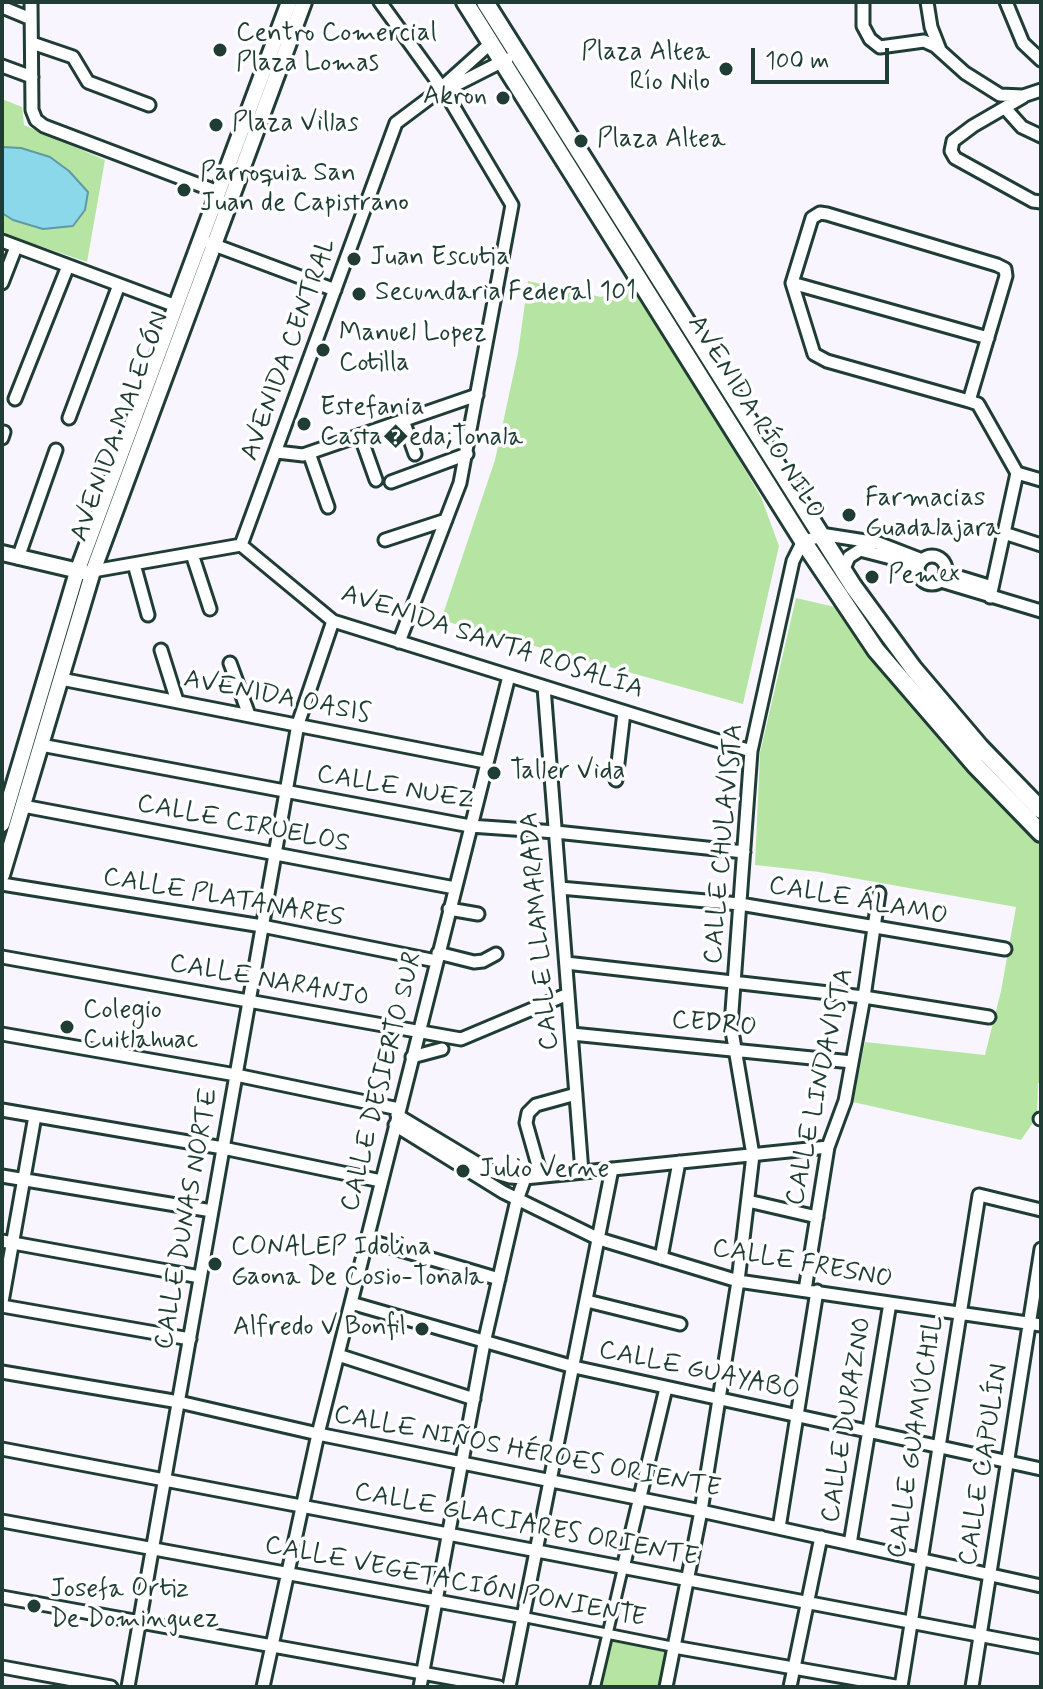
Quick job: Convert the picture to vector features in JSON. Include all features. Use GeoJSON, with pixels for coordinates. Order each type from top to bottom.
{"type":"FeatureCollection","features":[{"type":"Feature","properties":{"kind":"main road","name":"AVENIDA RÍO NILO"},"geometry":{"type":"LineString","coordinates":[[476,4],[491,43],[511,57]]}},
{"type":"Feature","properties":{"kind":"main road","name":"AVENIDA RÍO NILO"},"geometry":{"type":"LineString","coordinates":[[476,4],[811,538],[835,588],[876,650],[974,752],[1041,810]]}},
{"type":"Feature","properties":{"kind":"main road","name":"AVENIDA RÍO NILO"},"geometry":{"type":"LineString","coordinates":[[811,538],[843,571],[974,752],[1041,833]]}},
{"type":"Feature","properties":{"kind":"street"},"geometry":{"type":"LineString","coordinates":[[31,2],[32,110],[36,120],[44,126],[218,192]]}},
{"type":"Feature","properties":{"kind":"street","name":"AVENIDA MALECÓN"},"geometry":{"type":"LineString","coordinates":[[2,875],[7,809],[77,572],[176,306],[208,242],[218,192],[289,2]]}},
{"type":"Feature","properties":{"kind":"street","name":"AVENIDA MALECÓN"},"geometry":{"type":"LineString","coordinates":[[7,809],[41,745],[93,571],[208,242],[304,2]]}},
{"type":"Feature","properties":{"kind":"street"},"geometry":{"type":"LineString","coordinates":[[380,2],[512,205],[460,483],[399,642]]}},
{"type":"Feature","properties":{"kind":"street"},"geometry":{"type":"LineString","coordinates":[[863,2],[862,22],[875,45],[886,47],[924,41],[1000,95],[1023,96]]}},
{"type":"Feature","properties":{"kind":"street"},"geometry":{"type":"LineString","coordinates":[[927,2],[931,27],[941,51]]}},
{"type":"Feature","properties":{"kind":"street"},"geometry":{"type":"LineString","coordinates":[[1006,2],[1023,43],[1041,60]]}},
{"type":"Feature","properties":{"kind":"street"},"geometry":{"type":"LineString","coordinates":[[2,7],[31,19]]}},
{"type":"Feature","properties":{"kind":"street"},"geometry":{"type":"LineString","coordinates":[[32,43],[73,57],[88,82],[149,105]]}},
{"type":"Feature","properties":{"kind":"street","name":"AVENIDA CENTRAL"},"geometry":{"type":"LineString","coordinates":[[241,545],[396,123],[439,91],[491,43]]}},
{"type":"Feature","properties":{"kind":"street","name":"AVENIDA CENTRAL"},"geometry":{"type":"LineString","coordinates":[[439,91],[511,57]]}},
{"type":"Feature","properties":{"kind":"street"},"geometry":{"type":"LineString","coordinates":[[2,66],[32,77]]}},
{"type":"Feature","properties":{"kind":"street"},"geometry":{"type":"LineString","coordinates":[[1041,90],[1023,96],[973,126],[953,141],[951,147],[952,154],[1033,201],[1041,202]]}},
{"type":"Feature","properties":{"kind":"street"},"geometry":{"type":"LineString","coordinates":[[1005,108],[1022,127],[1041,136]]}},
{"type":"Feature","properties":{"kind":"street"},"geometry":{"type":"LineString","coordinates":[[969,401],[1006,276],[1005,269],[827,214],[820,213],[812,218],[792,283],[812,350],[818,358],[978,404],[1017,473],[991,592]]}},
{"type":"Feature","properties":{"kind":"street"},"geometry":{"type":"LineString","coordinates":[[2,241],[176,306]]}},
{"type":"Feature","properties":{"kind":"street"},"geometry":{"type":"LineString","coordinates":[[208,242],[335,290]]}},
{"type":"Feature","properties":{"kind":"street"},"geometry":{"type":"LineString","coordinates":[[2,283],[16,247]]}},
{"type":"Feature","properties":{"kind":"street"},"geometry":{"type":"LineString","coordinates":[[15,399],[68,266]]}},
{"type":"Feature","properties":{"kind":"street"},"geometry":{"type":"LineString","coordinates":[[792,283],[988,338]]}},
{"type":"Feature","properties":{"kind":"street"},"geometry":{"type":"LineString","coordinates":[[69,418],[119,285]]}},
{"type":"Feature","properties":{"kind":"street"},"geometry":{"type":"LineString","coordinates":[[277,452],[295,455],[309,453],[477,395]]}},
{"type":"Feature","properties":{"kind":"street"},"geometry":{"type":"LineString","coordinates":[[403,420],[415,454]]}},
{"type":"Feature","properties":{"kind":"street"},"geometry":{"type":"LineString","coordinates":[[360,435],[376,480]]}},
{"type":"Feature","properties":{"kind":"street"},"geometry":{"type":"LineString","coordinates":[[18,558],[56,450]]}},
{"type":"Feature","properties":{"kind":"street"},"geometry":{"type":"LineString","coordinates":[[309,453],[328,507]]}},
{"type":"Feature","properties":{"kind":"street"},"geometry":{"type":"LineString","coordinates":[[391,482],[467,454]]}},
{"type":"Feature","properties":{"kind":"street"},"geometry":{"type":"LineString","coordinates":[[1017,473],[1041,480]]}},
{"type":"Feature","properties":{"kind":"street"},"geometry":{"type":"LineString","coordinates":[[385,540],[446,520]]}},
{"type":"Feature","properties":{"kind":"street"},"geometry":{"type":"LineString","coordinates":[[1004,533],[1041,545]]}},
{"type":"Feature","properties":{"kind":"street"},"geometry":{"type":"LineString","coordinates":[[835,588],[852,554],[851,541],[841,536]]}},
{"type":"Feature","properties":{"kind":"street"},"geometry":{"type":"LineString","coordinates":[[811,538],[841,536],[878,543],[920,565]]}},
{"type":"Feature","properties":{"kind":"street","name":"CALLE CHULAVISTA"},"geometry":{"type":"LineString","coordinates":[[666,1687],[701,1511],[738,1281],[753,1155],[731,1025],[751,751],[793,561],[811,538]]}},
{"type":"Feature","properties":{"kind":"street"},"geometry":{"type":"LineString","coordinates":[[2,553],[77,572],[241,545]]}},
{"type":"Feature","properties":{"kind":"street","name":"AVENIDA SANTA ROSALÍA"},"geometry":{"type":"LineString","coordinates":[[241,545],[333,621],[751,751]]}},
{"type":"Feature","properties":{"kind":"street"},"geometry":{"type":"LineString","coordinates":[[852,554],[860,550],[920,565]]}},
{"type":"Feature","properties":{"kind":"street"},"geometry":{"type":"LineString","coordinates":[[192,554],[210,609]]}},
{"type":"Feature","properties":{"kind":"street"},"geometry":{"type":"LineString","coordinates":[[930,555],[940,558],[944,563],[943,577],[932,585],[926,583],[920,577],[920,565],[930,555]]}},
{"type":"Feature","properties":{"kind":"street"},"geometry":{"type":"LineString","coordinates":[[134,564],[148,615]]}},
{"type":"Feature","properties":{"kind":"street"},"geometry":{"type":"LineString","coordinates":[[943,577],[1041,611]]}},
{"type":"Feature","properties":{"kind":"street","name":"CALLE DUNAS NORTE"},"geometry":{"type":"LineString","coordinates":[[128,1687],[298,724],[333,621]]}},
{"type":"Feature","properties":{"kind":"street"},"geometry":{"type":"LineString","coordinates":[[161,650],[177,701]]}},
{"type":"Feature","properties":{"kind":"street"},"geometry":{"type":"LineString","coordinates":[[230,663],[249,715]]}},
{"type":"Feature","properties":{"kind":"street","name":"CALLE DESIERTO SUR"},"geometry":{"type":"LineString","coordinates":[[263,1687],[318,1434],[509,676]]}},
{"type":"Feature","properties":{"kind":"street","name":"AVENIDA OASIS"},"geometry":{"type":"LineString","coordinates":[[61,679],[485,762]]}},
{"type":"Feature","properties":{"kind":"street","name":"CALLE LLAMARADA"},"geometry":{"type":"LineString","coordinates":[[544,687],[582,1172]]}},
{"type":"Feature","properties":{"kind":"street"},"geometry":{"type":"LineString","coordinates":[[616,780],[624,712]]}},
{"type":"Feature","properties":{"kind":"street","name":"CALLE NUEZ"},"geometry":{"type":"LineString","coordinates":[[41,745],[470,826],[744,852]]}},
{"type":"Feature","properties":{"kind":"street","name":"CALLE CIRUELOS"},"geometry":{"type":"LineString","coordinates":[[7,809],[455,888]]}},
{"type":"Feature","properties":{"kind":"street","name":"CALLE PLATANARES"},"geometry":{"type":"LineString","coordinates":[[2,884],[437,957],[474,962],[496,954]]}},
{"type":"Feature","properties":{"kind":"street","name":"CALLE ÁLAMO"},"geometry":{"type":"LineString","coordinates":[[560,888],[740,904],[1005,949]]}},
{"type":"Feature","properties":{"kind":"street","name":"CALLE LINDAVISTA"},"geometry":{"type":"LineString","coordinates":[[779,1528],[797,1415],[817,1217],[828,1147],[845,1101],[879,893]]}},
{"type":"Feature","properties":{"kind":"street"},"geometry":{"type":"LineString","coordinates":[[449,909],[478,914]]}},
{"type":"Feature","properties":{"kind":"street","name":"CALLE NARANJO"},"geometry":{"type":"LineString","coordinates":[[2,957],[461,1039],[568,994]]}},
{"type":"Feature","properties":{"kind":"street"},"geometry":{"type":"LineString","coordinates":[[566,963],[864,997],[989,1017]]}},
{"type":"Feature","properties":{"kind":"street"},"geometry":{"type":"LineString","coordinates":[[2,1034],[236,1075],[397,1116],[490,1171],[510,1177],[525,1178],[828,1147]]}},
{"type":"Feature","properties":{"kind":"street","name":"CEDRO"},"geometry":{"type":"LineString","coordinates":[[572,1034],[852,1062]]}},
{"type":"Feature","properties":{"kind":"street"},"geometry":{"type":"LineString","coordinates":[[412,1057],[442,1049]]}},
{"type":"Feature","properties":{"kind":"street"},"geometry":{"type":"LineString","coordinates":[[541,1176],[526,1123],[528,1113],[536,1105],[576,1094]]}},
{"type":"Feature","properties":{"kind":"street"},"geometry":{"type":"LineString","coordinates":[[2,1110],[223,1148],[381,1181]]}},
{"type":"Feature","properties":{"kind":"street"},"geometry":{"type":"LineString","coordinates":[[35,1116],[24,1179],[7,1242],[2,1304],[190,1339]]}},
{"type":"Feature","properties":{"kind":"street","name":"CALLE FRESNO"},"geometry":{"type":"LineString","coordinates":[[397,1116],[517,1200],[599,1239],[738,1281],[1036,1325]]}},
{"type":"Feature","properties":{"kind":"street"},"geometry":{"type":"LineString","coordinates":[[661,1258],[679,1162]]}},
{"type":"Feature","properties":{"kind":"street"},"geometry":{"type":"LineString","coordinates":[[509,1687],[612,1169]]}},
{"type":"Feature","properties":{"kind":"street"},"geometry":{"type":"LineString","coordinates":[[2,1176],[212,1211]]}},
{"type":"Feature","properties":{"kind":"street"},"geometry":{"type":"LineString","coordinates":[[420,1687],[484,1343],[517,1200],[525,1178]]}},
{"type":"Feature","properties":{"kind":"street","name":"CALLE GUAMÚCHIL"},"geometry":{"type":"LineString","coordinates":[[901,1687],[979,1195],[1041,1210]]}},
{"type":"Feature","properties":{"kind":"street"},"geometry":{"type":"LineString","coordinates":[[748,1201],[817,1217]]}},
{"type":"Feature","properties":{"kind":"street"},"geometry":{"type":"LineString","coordinates":[[367,1240],[499,1279]]}},
{"type":"Feature","properties":{"kind":"street"},"geometry":{"type":"LineString","coordinates":[[7,1242],[200,1277]]}},
{"type":"Feature","properties":{"kind":"street","name":"CALLE CAPULÍN"},"geometry":{"type":"LineString","coordinates":[[972,1687],[1008,1463],[1036,1325],[1041,1249]]}},
{"type":"Feature","properties":{"kind":"street"},"geometry":{"type":"LineString","coordinates":[[587,1301],[680,1324]]}},
{"type":"Feature","properties":{"kind":"street","name":"CALLE GUAYABO"},"geometry":{"type":"LineString","coordinates":[[351,1303],[574,1367],[1041,1469]]}},
{"type":"Feature","properties":{"kind":"street","name":"CALLE DURAZNO"},"geometry":{"type":"LineString","coordinates":[[850,1544],[890,1303]]}},
{"type":"Feature","properties":{"kind":"street"},"geometry":{"type":"LineString","coordinates":[[338,1355],[474,1399]]}},
{"type":"Feature","properties":{"kind":"street","name":"CALLE NIÑOS HÉROES ORIENTE"},"geometry":{"type":"LineString","coordinates":[[2,1372],[179,1402],[1041,1586]]}},
{"type":"Feature","properties":{"kind":"street"},"geometry":{"type":"LineString","coordinates":[[595,1687],[666,1388]]}},
{"type":"Feature","properties":{"kind":"street","name":"CALLE GLACIARES ORIENTE"},"geometry":{"type":"LineString","coordinates":[[2,1449],[1041,1647]]}},
{"type":"Feature","properties":{"kind":"street","name":"CALLE VEGETACIÓN PONIENTE"},"geometry":{"type":"LineString","coordinates":[[2,1521],[608,1633],[792,1676],[901,1687]]}},
{"type":"Feature","properties":{"kind":"street"},"geometry":{"type":"LineString","coordinates":[[792,1676],[821,1537]]}},
{"type":"Feature","properties":{"kind":"street"},"geometry":{"type":"LineString","coordinates":[[2,1597],[499,1687]]}},
{"type":"Feature","properties":{"kind":"street"},"geometry":{"type":"LineString","coordinates":[[2,1667],[111,1687]]}},
{"type":"Feature","properties":{"kind":"green space"},"geometry":{"type":"Polygon","coordinates":[[[2,99],[22,107],[24,125],[105,160],[87,262],[2,233],[2,99]]]}},
{"type":"Feature","properties":{"kind":"green space"},"geometry":{"type":"Polygon","coordinates":[[[528,281],[601,297],[636,284],[761,497],[779,546],[743,704],[441,620],[495,460],[518,353],[528,281]]]}},
{"type":"Feature","properties":{"kind":"green space"},"geometry":{"type":"Polygon","coordinates":[[[796,598],[835,607],[883,674],[954,758],[1041,846],[1041,1083],[1038,1083],[1037,1117],[1021,1140],[853,1102],[865,1042],[985,1055],[1001,991],[1016,907],[819,872],[755,865],[760,753],[796,598]]]}},
{"type":"Feature","properties":{"kind":"green space"},"geometry":{"type":"Polygon","coordinates":[[[601,1634],[670,1648],[662,1687],[589,1687],[601,1634]]]}},
{"type":"Feature","properties":{"kind":"water"},"geometry":{"type":"Polygon","coordinates":[[[2,147],[21,148],[50,157],[69,171],[88,192],[85,210],[73,226],[43,229],[13,220],[2,213],[2,147]]]}},
{"type":"Feature","properties":{"kind":"place","name":"Centro Comercial Plaza Lomas"},"geometry":{"type":"Point","coordinates":[220,50]}},
{"type":"Feature","properties":{"kind":"place","name":"Plaza Altea Río Nilo"},"geometry":{"type":"Point","coordinates":[726,69]}},
{"type":"Feature","properties":{"kind":"place","name":"Akron"},"geometry":{"type":"Point","coordinates":[503,98]}},
{"type":"Feature","properties":{"kind":"place","name":"Plaza Villas"},"geometry":{"type":"Point","coordinates":[216,125]}},
{"type":"Feature","properties":{"kind":"place","name":"Plaza Altea"},"geometry":{"type":"Point","coordinates":[581,141]}},
{"type":"Feature","properties":{"kind":"place","name":"Parroquia San Juan de Capistrano"},"geometry":{"type":"Point","coordinates":[184,190]}},
{"type":"Feature","properties":{"kind":"place","name":"Juan Escutia"},"geometry":{"type":"Point","coordinates":[354,259]}},
{"type":"Feature","properties":{"kind":"place","name":"Secundaria Federal 101"},"geometry":{"type":"Point","coordinates":[359,294]}},
{"type":"Feature","properties":{"kind":"place","name":"Manuel Lopez Cotilla"},"geometry":{"type":"Point","coordinates":[323,350]}},
{"type":"Feature","properties":{"kind":"place","name":"Estefania Casta�eda;Tonala"},"geometry":{"type":"Point","coordinates":[304,424]}},
{"type":"Feature","properties":{"kind":"place","name":"Farmacias Guadalajara"},"geometry":{"type":"Point","coordinates":[849,515]}},
{"type":"Feature","properties":{"kind":"place","name":"Pemex"},"geometry":{"type":"Point","coordinates":[872,577]}},
{"type":"Feature","properties":{"kind":"place","name":"Taller Vida"},"geometry":{"type":"Point","coordinates":[494,773]}},
{"type":"Feature","properties":{"kind":"place","name":"Colegio Cuitlahuac"},"geometry":{"type":"Point","coordinates":[67,1027]}},
{"type":"Feature","properties":{"kind":"place","name":"Julio Verne"},"geometry":{"type":"Point","coordinates":[463,1171]}},
{"type":"Feature","properties":{"kind":"place","name":"CONALEP Idolina Gaona De Cosio-Tonala"},"geometry":{"type":"Point","coordinates":[215,1264]}},
{"type":"Feature","properties":{"kind":"place","name":"Alfredo V Bonfil"},"geometry":{"type":"Point","coordinates":[422,1329]}},
{"type":"Feature","properties":{"kind":"place","name":"Josefa Ortiz De Dominguez"},"geometry":{"type":"Point","coordinates":[34,1606]}}]}
